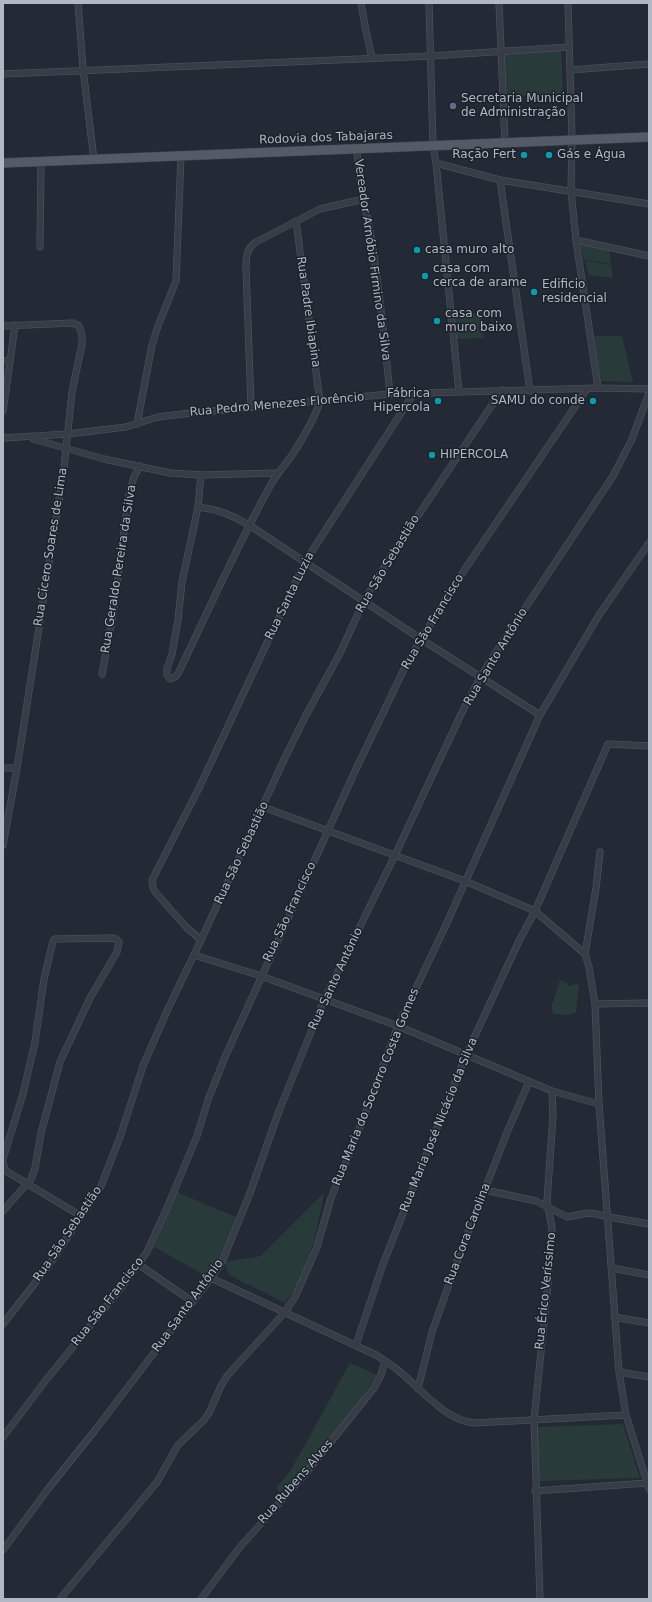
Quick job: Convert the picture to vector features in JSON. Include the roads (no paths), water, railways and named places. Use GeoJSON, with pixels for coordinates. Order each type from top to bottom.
{"type":"FeatureCollection","features":[{"type":"Feature","properties":{"kind":"main road","name":"Rodovia dos Tabajaras"},"geometry":{"type":"LineString","coordinates":[[3,163],[357,150],[433,145],[649,137]]}},
{"type":"Feature","properties":{"kind":"street"},"geometry":{"type":"LineString","coordinates":[[78,3],[83,69],[94,160]]}},
{"type":"Feature","properties":{"kind":"street"},"geometry":{"type":"LineString","coordinates":[[361,3],[364,26],[372,58]]}},
{"type":"Feature","properties":{"kind":"street"},"geometry":{"type":"LineString","coordinates":[[429,3],[433,145],[459,392]]}},
{"type":"Feature","properties":{"kind":"street"},"geometry":{"type":"LineString","coordinates":[[499,3],[505,142]]}},
{"type":"Feature","properties":{"kind":"street"},"geometry":{"type":"LineString","coordinates":[[568,3],[572,139],[571,191],[576,240],[598,388]]}},
{"type":"Feature","properties":{"kind":"street"},"geometry":{"type":"LineString","coordinates":[[3,74],[83,69],[431,56],[569,47]]}},
{"type":"Feature","properties":{"kind":"street"},"geometry":{"type":"LineString","coordinates":[[570,70],[649,64]]}},
{"type":"Feature","properties":{"kind":"street","name":"Vereador Arnóbio Firmino da Silva"},"geometry":{"type":"LineString","coordinates":[[357,150],[360,181],[377,279],[390,394]]}},
{"type":"Feature","properties":{"kind":"street"},"geometry":{"type":"LineString","coordinates":[[137,424],[152,345],[176,281],[181,156]]}},
{"type":"Feature","properties":{"kind":"street"},"geometry":{"type":"LineString","coordinates":[[40,247],[41,162]]}},
{"type":"Feature","properties":{"kind":"street"},"geometry":{"type":"LineString","coordinates":[[436,163],[500,180],[649,204]]}},
{"type":"Feature","properties":{"kind":"street"},"geometry":{"type":"LineString","coordinates":[[500,180],[530,391]]}},
{"type":"Feature","properties":{"kind":"street"},"geometry":{"type":"LineString","coordinates":[[251,407],[246,293],[247,255],[250,248],[256,242],[320,210],[364,199]]}},
{"type":"Feature","properties":{"kind":"street","name":"Rua Padre Ibiapina"},"geometry":{"type":"LineString","coordinates":[[296,221],[320,402]]}},
{"type":"Feature","properties":{"kind":"street"},"geometry":{"type":"LineString","coordinates":[[576,240],[649,256]]}},
{"type":"Feature","properties":{"kind":"street","name":"Rua Cícero Soares de Lima"},"geometry":{"type":"LineString","coordinates":[[3,326],[73,323],[81,329],[82,344],[74,382],[54,537],[17,768],[3,845]]}},
{"type":"Feature","properties":{"kind":"street"},"geometry":{"type":"LineString","coordinates":[[3,411],[15,325]]}},
{"type":"Feature","properties":{"kind":"street"},"geometry":{"type":"LineString","coordinates":[[3,360],[10,362]]}},
{"type":"Feature","properties":{"kind":"street","name":"Rua Pedro Menezes Florêncio"},"geometry":{"type":"LineString","coordinates":[[3,438],[68,434],[137,424],[166,416],[390,394],[598,388],[649,389]]}},
{"type":"Feature","properties":{"kind":"street","name":"Rua São Francisco"},"geometry":{"type":"LineString","coordinates":[[3,1437],[46,1380],[121,1288],[147,1252],[168,1208],[225,1057],[261,976],[392,694],[420,639],[459,578],[587,389]]}},
{"type":"Feature","properties":{"kind":"street","name":"Rua São Sebastião"},"geometry":{"type":"LineString","coordinates":[[3,1324],[49,1265],[104,1178],[143,1066],[167,1011],[282,764],[305,717],[340,653],[364,601],[391,556],[502,390]]}},
{"type":"Feature","properties":{"kind":"street","name":"Rua Santa Luzia"},"geometry":{"type":"LineString","coordinates":[[201,940],[186,927],[156,893],[153,888],[152,880],[199,788],[305,562],[414,393]]}},
{"type":"Feature","properties":{"kind":"street","name":"Rua Santo Antônio"},"geometry":{"type":"LineString","coordinates":[[3,1550],[43,1495],[96,1429],[193,1302],[223,1260],[250,1193],[279,1111],[324,1000],[395,855],[464,708],[480,678],[613,476],[632,439],[649,393]]}},
{"type":"Feature","properties":{"kind":"street"},"geometry":{"type":"LineString","coordinates":[[201,475],[198,507],[182,582],[178,620],[172,654],[167,669],[167,675],[171,679],[175,678],[178,674],[248,525],[277,473],[289,459],[305,435],[316,416],[320,402]]}},
{"type":"Feature","properties":{"kind":"street"},"geometry":{"type":"LineString","coordinates":[[28,437],[108,460],[170,473],[201,475],[277,473]]}},
{"type":"Feature","properties":{"kind":"street","name":"Rua Geraldo Pereira da Silva"},"geometry":{"type":"LineString","coordinates":[[102,674],[112,622],[129,494],[140,466]]}},
{"type":"Feature","properties":{"kind":"street"},"geometry":{"type":"LineString","coordinates":[[198,507],[219,511],[248,525],[420,639],[540,715]]}},
{"type":"Feature","properties":{"kind":"street","name":"Rua Maria do Socorro Costa Gomes"},"geometry":{"type":"LineString","coordinates":[[60,1599],[157,1482],[178,1444],[203,1422],[209,1413],[227,1376],[286,1312],[297,1293],[317,1247],[335,1187],[353,1145],[398,1026],[540,715],[599,615],[649,543]]}},
{"type":"Feature","properties":{"kind":"street","name":"Rua Maria José Nicácio da Silva"},"geometry":{"type":"LineString","coordinates":[[356,1345],[383,1264],[466,1055],[535,911],[608,744],[649,746]]}},
{"type":"Feature","properties":{"kind":"street"},"geometry":{"type":"LineString","coordinates":[[3,768],[17,768]]}},
{"type":"Feature","properties":{"kind":"street"},"geometry":{"type":"LineString","coordinates":[[263,807],[465,881],[535,911],[585,954]]}},
{"type":"Feature","properties":{"kind":"street"},"geometry":{"type":"LineString","coordinates":[[535,1491],[648,1484],[626,1415],[619,1372],[614,1317],[609,1217],[599,1104],[595,1004],[589,967],[585,954],[596,888],[600,852]]}},
{"type":"Feature","properties":{"kind":"street"},"geometry":{"type":"LineString","coordinates":[[3,1211],[27,1184],[35,1168],[41,1133],[60,1062],[90,998],[117,952],[119,943],[116,939],[82,938],[55,939],[53,941],[44,979],[35,1042],[26,1081],[4,1153],[3,1164],[6,1171],[27,1184],[81,1216]]}},
{"type":"Feature","properties":{"kind":"street"},"geometry":{"type":"LineString","coordinates":[[194,955],[261,976],[398,1026],[552,1091],[599,1104]]}},
{"type":"Feature","properties":{"kind":"street"},"geometry":{"type":"LineString","coordinates":[[595,1004],[649,1003]]}},
{"type":"Feature","properties":{"kind":"street","name":"Rua Cora Carolina"},"geometry":{"type":"LineString","coordinates":[[418,1389],[432,1332],[462,1248],[508,1130],[529,1082]]}},
{"type":"Feature","properties":{"kind":"street","name":"Rua Érico Veríssimo"},"geometry":{"type":"LineString","coordinates":[[540,1599],[535,1491],[534,1420],[548,1284],[552,1228],[548,1206],[547,1188],[553,1116],[552,1091]]}},
{"type":"Feature","properties":{"kind":"street"},"geometry":{"type":"LineString","coordinates":[[485,1190],[536,1200],[567,1217],[588,1213],[649,1224]]}},
{"type":"Feature","properties":{"kind":"street"},"geometry":{"type":"LineString","coordinates":[[138,1264],[193,1302]]}},
{"type":"Feature","properties":{"kind":"street"},"geometry":{"type":"LineString","coordinates":[[612,1268],[649,1275]]}},
{"type":"Feature","properties":{"kind":"street"},"geometry":{"type":"LineString","coordinates":[[211,1278],[356,1345],[385,1361],[398,1369],[418,1389],[456,1418],[465,1422],[474,1424],[626,1415]]}},
{"type":"Feature","properties":{"kind":"street"},"geometry":{"type":"LineString","coordinates":[[614,1317],[649,1323]]}},
{"type":"Feature","properties":{"kind":"street","name":"Rua Rubens Alves"},"geometry":{"type":"LineString","coordinates":[[201,1599],[240,1546],[306,1473],[374,1388],[381,1375],[385,1361]]}},
{"type":"Feature","properties":{"kind":"street"},"geometry":{"type":"LineString","coordinates":[[619,1372],[649,1377]]}},
{"type":"Feature","properties":{"kind":"place","name":"Secretaria Municipal de Administração"},"geometry":{"type":"Point","coordinates":[453,106]}},
{"type":"Feature","properties":{"kind":"place","name":"Ração Fert"},"geometry":{"type":"Point","coordinates":[524,155]}},
{"type":"Feature","properties":{"kind":"place","name":"Gás e Água"},"geometry":{"type":"Point","coordinates":[549,155]}},
{"type":"Feature","properties":{"kind":"place","name":"casa muro alto"},"geometry":{"type":"Point","coordinates":[417,250]}},
{"type":"Feature","properties":{"kind":"place","name":"casa com cerca de arame"},"geometry":{"type":"Point","coordinates":[425,276]}},
{"type":"Feature","properties":{"kind":"place","name":"Edificio residencial"},"geometry":{"type":"Point","coordinates":[534,292]}},
{"type":"Feature","properties":{"kind":"place","name":"casa com muro baixo"},"geometry":{"type":"Point","coordinates":[437,321]}},
{"type":"Feature","properties":{"kind":"place","name":"Fábrica Hipercola"},"geometry":{"type":"Point","coordinates":[438,401]}},
{"type":"Feature","properties":{"kind":"place","name":"SAMU do conde"},"geometry":{"type":"Point","coordinates":[593,401]}},
{"type":"Feature","properties":{"kind":"place","name":"HIPERCOLA"},"geometry":{"type":"Point","coordinates":[432,455]}}]}
